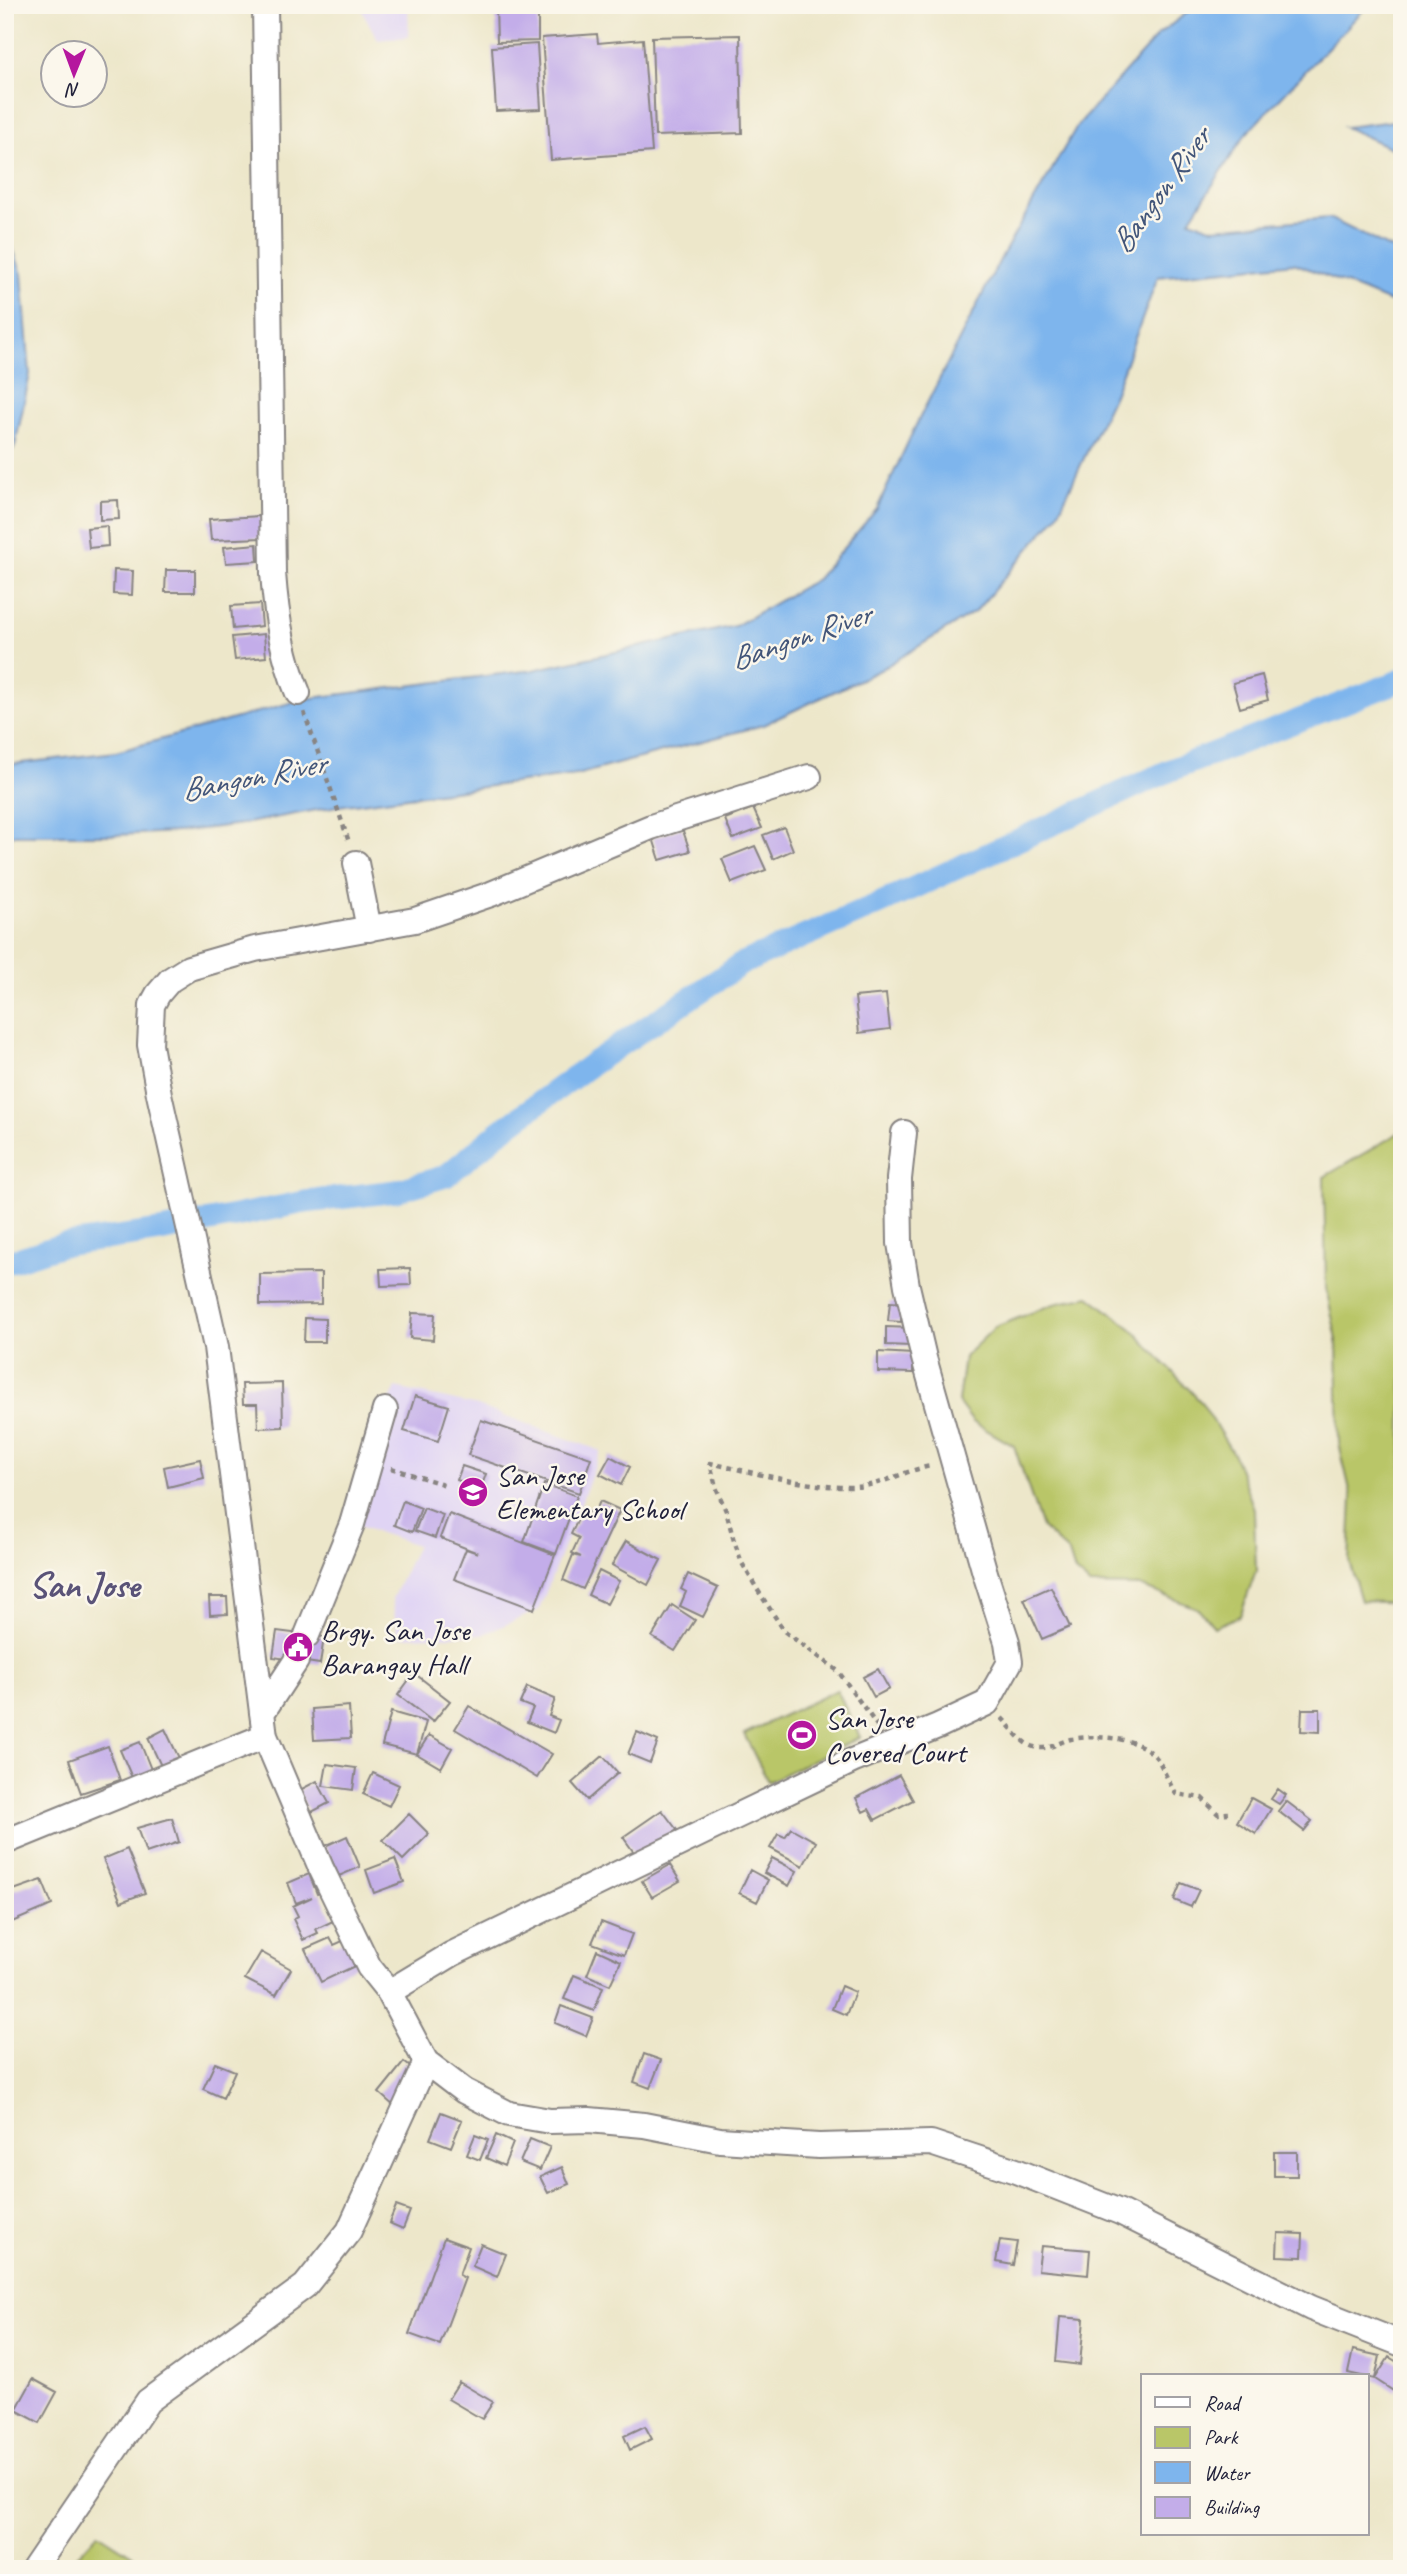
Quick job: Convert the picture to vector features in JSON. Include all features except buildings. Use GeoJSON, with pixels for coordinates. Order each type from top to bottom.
{"type":"FeatureCollection","features":[{"type":"Feature","properties":{"kind":"street"},"geometry":{"type":"LineString","coordinates":[[265,5],[273,573],[280,633],[288,667],[298,693]]}},
{"type":"Feature","properties":{"kind":"street"},"geometry":{"type":"LineString","coordinates":[[808,777],[651,827],[491,894],[415,920],[222,957],[189,968],[170,980],[152,1004],[150,1045],[159,1094],[216,1347],[263,1724],[321,1868],[369,1966],[389,1992],[426,2062],[464,2091],[509,2114],[550,2121],[589,2120],[644,2124],[720,2140],[819,2146],[931,2143],[1016,2171],[1120,2212],[1311,2308],[1402,2344]]}},
{"type":"Feature","properties":{"kind":"street"},"geometry":{"type":"LineString","coordinates":[[356,863],[369,929]]}},
{"type":"Feature","properties":{"kind":"street"},"geometry":{"type":"LineString","coordinates":[[389,1992],[452,1954],[852,1761],[987,1703],[1010,1662],[1007,1642],[924,1358],[907,1286],[900,1244],[899,1179],[904,1133]]}},
{"type":"Feature","properties":{"kind":"street"},"geometry":{"type":"LineString","coordinates":[[307,1635],[352,1524],[385,1410]]}},
{"type":"Feature","properties":{"kind":"street"},"geometry":{"type":"LineString","coordinates":[[5,1842],[263,1724],[296,1661]]}},
{"type":"Feature","properties":{"kind":"street"},"geometry":{"type":"LineString","coordinates":[[34,2569],[148,2401],[305,2286],[349,2231],[426,2062]]}},
{"type":"Feature","properties":{"kind":"path"},"geometry":{"type":"LineString","coordinates":[[298,693],[356,863]]}},
{"type":"Feature","properties":{"kind":"path"},"geometry":{"type":"LineString","coordinates":[[370,1461],[446,1485]]}},
{"type":"Feature","properties":{"kind":"path"},"geometry":{"type":"LineString","coordinates":[[886,1747],[878,1728],[838,1671],[785,1632],[757,1589],[742,1563],[710,1463],[759,1474],[844,1486],[865,1486],[925,1467],[954,1464]]}},
{"type":"Feature","properties":{"kind":"path"},"geometry":{"type":"LineString","coordinates":[[987,1703],[1007,1722],[1014,1734],[1033,1747],[1049,1748],[1070,1740],[1101,1735],[1133,1742],[1157,1758],[1163,1774],[1176,1794],[1202,1798],[1218,1814],[1228,1813]]}},
{"type":"Feature","properties":{"kind":"shaded area"},"geometry":{"type":"Polygon","coordinates":[[[359,5],[408,5],[409,37],[378,40],[359,5]]]}},
{"type":"Feature","properties":{"kind":"shaded area","name":"San Jose Elementary School"},"geometry":{"type":"Polygon","coordinates":[[[396,1388],[478,1406],[601,1451],[539,1610],[482,1635],[398,1637],[392,1599],[417,1545],[352,1524],[385,1410],[396,1388]]]}},
{"type":"Feature","properties":{"kind":"green space"},"geometry":{"type":"Polygon","coordinates":[[[1402,1131],[1402,1603],[1361,1601],[1349,1561],[1352,1499],[1339,1443],[1337,1339],[1326,1289],[1324,1177],[1402,1131]]]}},
{"type":"Feature","properties":{"kind":"green space"},"geometry":{"type":"Polygon","coordinates":[[[1089,1296],[1132,1329],[1202,1403],[1235,1457],[1254,1509],[1256,1571],[1240,1616],[1214,1627],[1199,1609],[1140,1586],[1090,1585],[1075,1572],[1069,1553],[1042,1528],[1014,1446],[973,1422],[958,1402],[964,1357],[995,1327],[1054,1304],[1089,1296]]]}},
{"type":"Feature","properties":{"kind":"green space","name":"San Jose Covered Court"},"geometry":{"type":"Polygon","coordinates":[[[837,1690],[860,1737],[768,1782],[744,1734],[837,1690]]]}},
{"type":"Feature","properties":{"kind":"green space"},"geometry":{"type":"Polygon","coordinates":[[[98,2533],[154,2569],[65,2569],[98,2533]]]}},
{"type":"Feature","properties":{"kind":"water","name":"Bangon River"},"geometry":{"type":"Polygon","coordinates":[[[1197,5],[1368,5],[1245,135],[1190,220],[1214,228],[1329,218],[1402,254],[1402,307],[1294,263],[1158,277],[1114,394],[1057,516],[976,611],[880,670],[763,725],[576,775],[338,806],[242,824],[177,832],[5,835],[5,765],[116,752],[304,699],[533,670],[735,626],[817,579],[877,509],[916,425],[1002,256],[1077,126],[1158,35],[1197,5]]]}},
{"type":"Feature","properties":{"kind":"water"},"geometry":{"type":"Polygon","coordinates":[[[1402,120],[1402,153],[1345,127],[1402,120]]]}},
{"type":"Feature","properties":{"kind":"water"},"geometry":{"type":"Polygon","coordinates":[[[5,227],[22,274],[30,374],[15,446],[5,462],[5,227]]]}},
{"type":"Feature","properties":{"kind":"waterway"},"geometry":{"type":"LineString","coordinates":[[5,1263],[62,1245],[160,1231],[305,1202],[396,1191],[446,1176],[502,1130],[593,1063],[743,963],[1171,770],[1402,680]]}},
{"type":"Feature","properties":{"kind":"place","name":"San Jose Elementary School"},"geometry":{"type":"Point","coordinates":[473,1492]}},
{"type":"Feature","properties":{"kind":"place","name":"Brgy. San Jose Barangay Hall"},"geometry":{"type":"Point","coordinates":[298,1647]}},
{"type":"Feature","properties":{"kind":"place","name":"San Jose Covered Court"},"geometry":{"type":"Point","coordinates":[802,1735]}},
{"type":"Feature","properties":{"kind":"district","name":"San Jose"},"geometry":{"type":"Point","coordinates":[84,1584]}}]}
